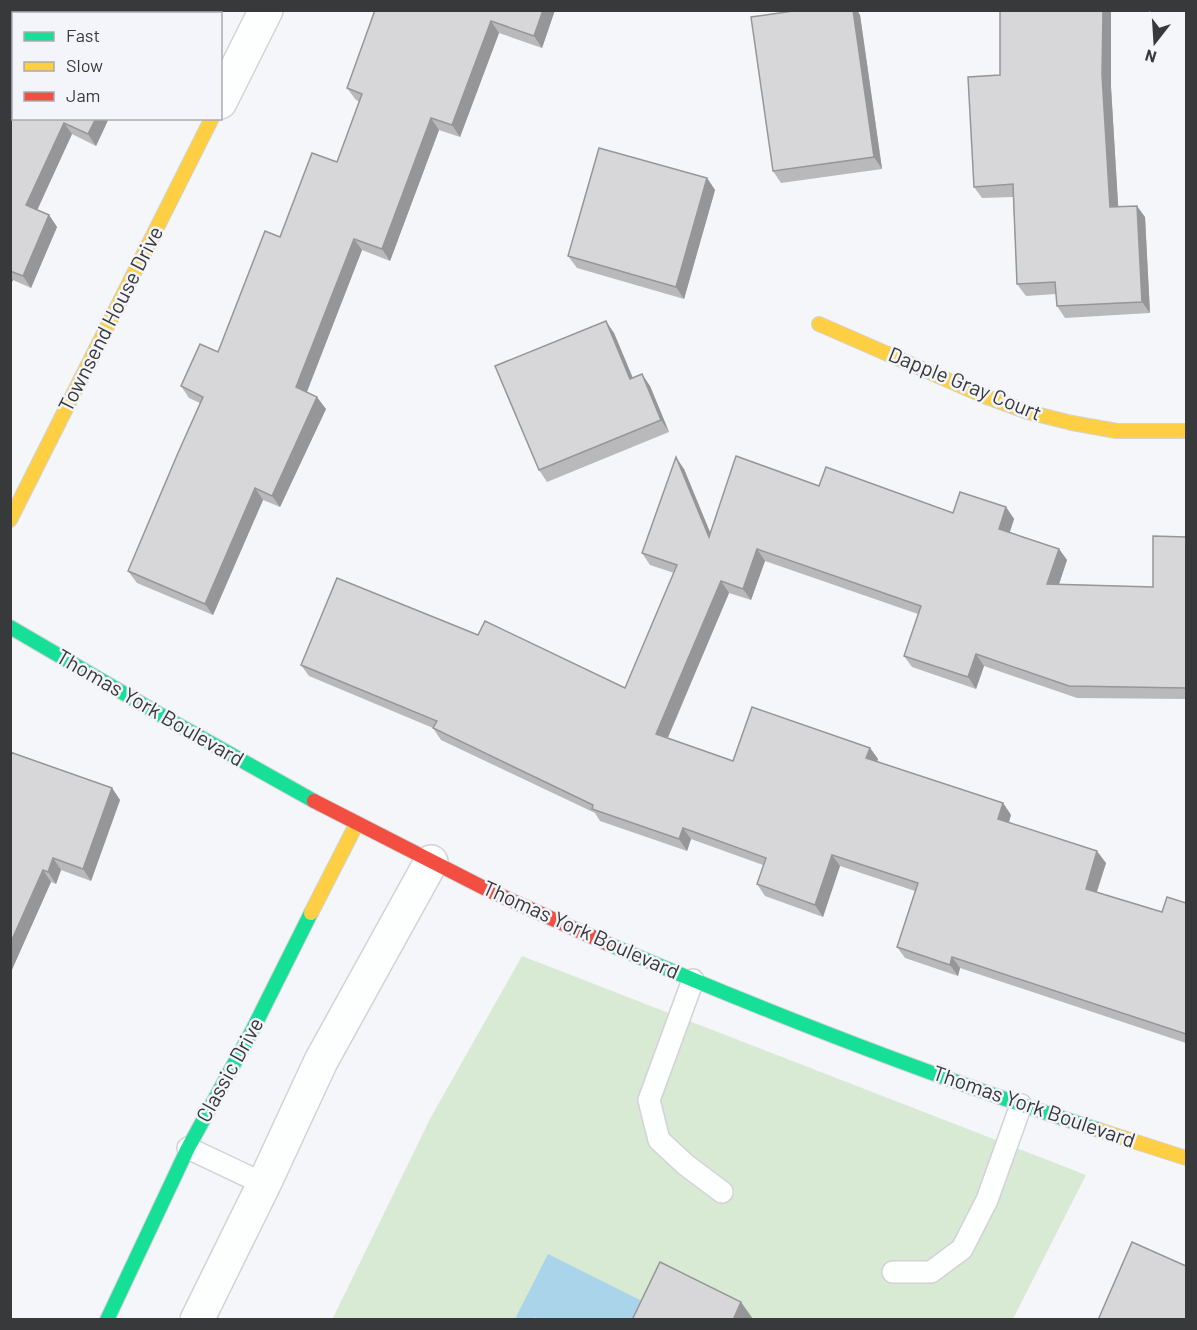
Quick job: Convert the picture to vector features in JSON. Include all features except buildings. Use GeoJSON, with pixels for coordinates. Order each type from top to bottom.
{"type":"FeatureCollection","features":[{"type":"Feature","properties":{"kind":"street"},"geometry":{"type":"LineString","coordinates":[[222,98],[266,10]]}},
{"type":"Feature","properties":{"kind":"street","name":"Townsend House Drive"},"geometry":{"type":"LineString","coordinates":[[10,520],[211,120]]}},
{"type":"Feature","properties":{"kind":"street","name":"Dapple Gray Court"},"geometry":{"type":"LineString","coordinates":[[819,324],[984,396],[1028,411],[1072,423],[1117,431],[1186,431]]}},
{"type":"Feature","properties":{"kind":"street","name":"Thomas York Boulevard"},"geometry":{"type":"LineString","coordinates":[[10,627],[151,711],[357,823],[431,862],[567,926],[693,980],[1021,1105],[1186,1158]]}},
{"type":"Feature","properties":{"kind":"street","name":"Classic Drive"},"geometry":{"type":"LineString","coordinates":[[107,1320],[188,1148],[253,1029],[357,823]]}},
{"type":"Feature","properties":{"kind":"street"},"geometry":{"type":"LineString","coordinates":[[197,1320],[321,1061],[431,862]]}},
{"type":"Feature","properties":{"kind":"lane"},"geometry":{"type":"LineString","coordinates":[[693,980],[649,1100],[659,1140],[686,1165],[722,1192]]}},
{"type":"Feature","properties":{"kind":"lane"},"geometry":{"type":"LineString","coordinates":[[893,1272],[931,1272],[962,1249],[987,1200],[1021,1105]]}},
{"type":"Feature","properties":{"kind":"lane"},"geometry":{"type":"LineString","coordinates":[[188,1148],[264,1184]]}},
{"type":"Feature","properties":{"kind":"green space"},"geometry":{"type":"Polygon","coordinates":[[[522,956],[1086,1175],[1013,1319],[332,1320],[431,1117],[522,956]]]}},
{"type":"Feature","properties":{"kind":"water"},"geometry":{"type":"Polygon","coordinates":[[[548,1254],[646,1303],[637,1319],[539,1320],[535,1317],[521,1320],[516,1317],[548,1254]]]}},
{"type":"Feature","properties":{"kind":"traffic: fast"},"geometry":{"type":"LineString","coordinates":[[10,627],[314,801]]}},
{"type":"Feature","properties":{"kind":"traffic: fast"},"geometry":{"type":"LineString","coordinates":[[107,1320],[188,1148],[253,1029],[311,913]]}},
{"type":"Feature","properties":{"kind":"traffic: fast"},"geometry":{"type":"LineString","coordinates":[[606,943],[727,994],[912,1066],[1099,1130]]}},
{"type":"Feature","properties":{"kind":"traffic: slow"},"geometry":{"type":"LineString","coordinates":[[10,520],[211,120]]}},
{"type":"Feature","properties":{"kind":"traffic: slow"},"geometry":{"type":"LineString","coordinates":[[819,324],[984,396],[1028,412],[1117,431],[1186,431]]}},
{"type":"Feature","properties":{"kind":"traffic: slow"},"geometry":{"type":"LineString","coordinates":[[311,913],[357,823]]}},
{"type":"Feature","properties":{"kind":"traffic: slow"},"geometry":{"type":"LineString","coordinates":[[1099,1130],[1186,1158]]}},
{"type":"Feature","properties":{"kind":"traffic: jam"},"geometry":{"type":"LineString","coordinates":[[314,801],[486,889],[606,943]]}}]}
